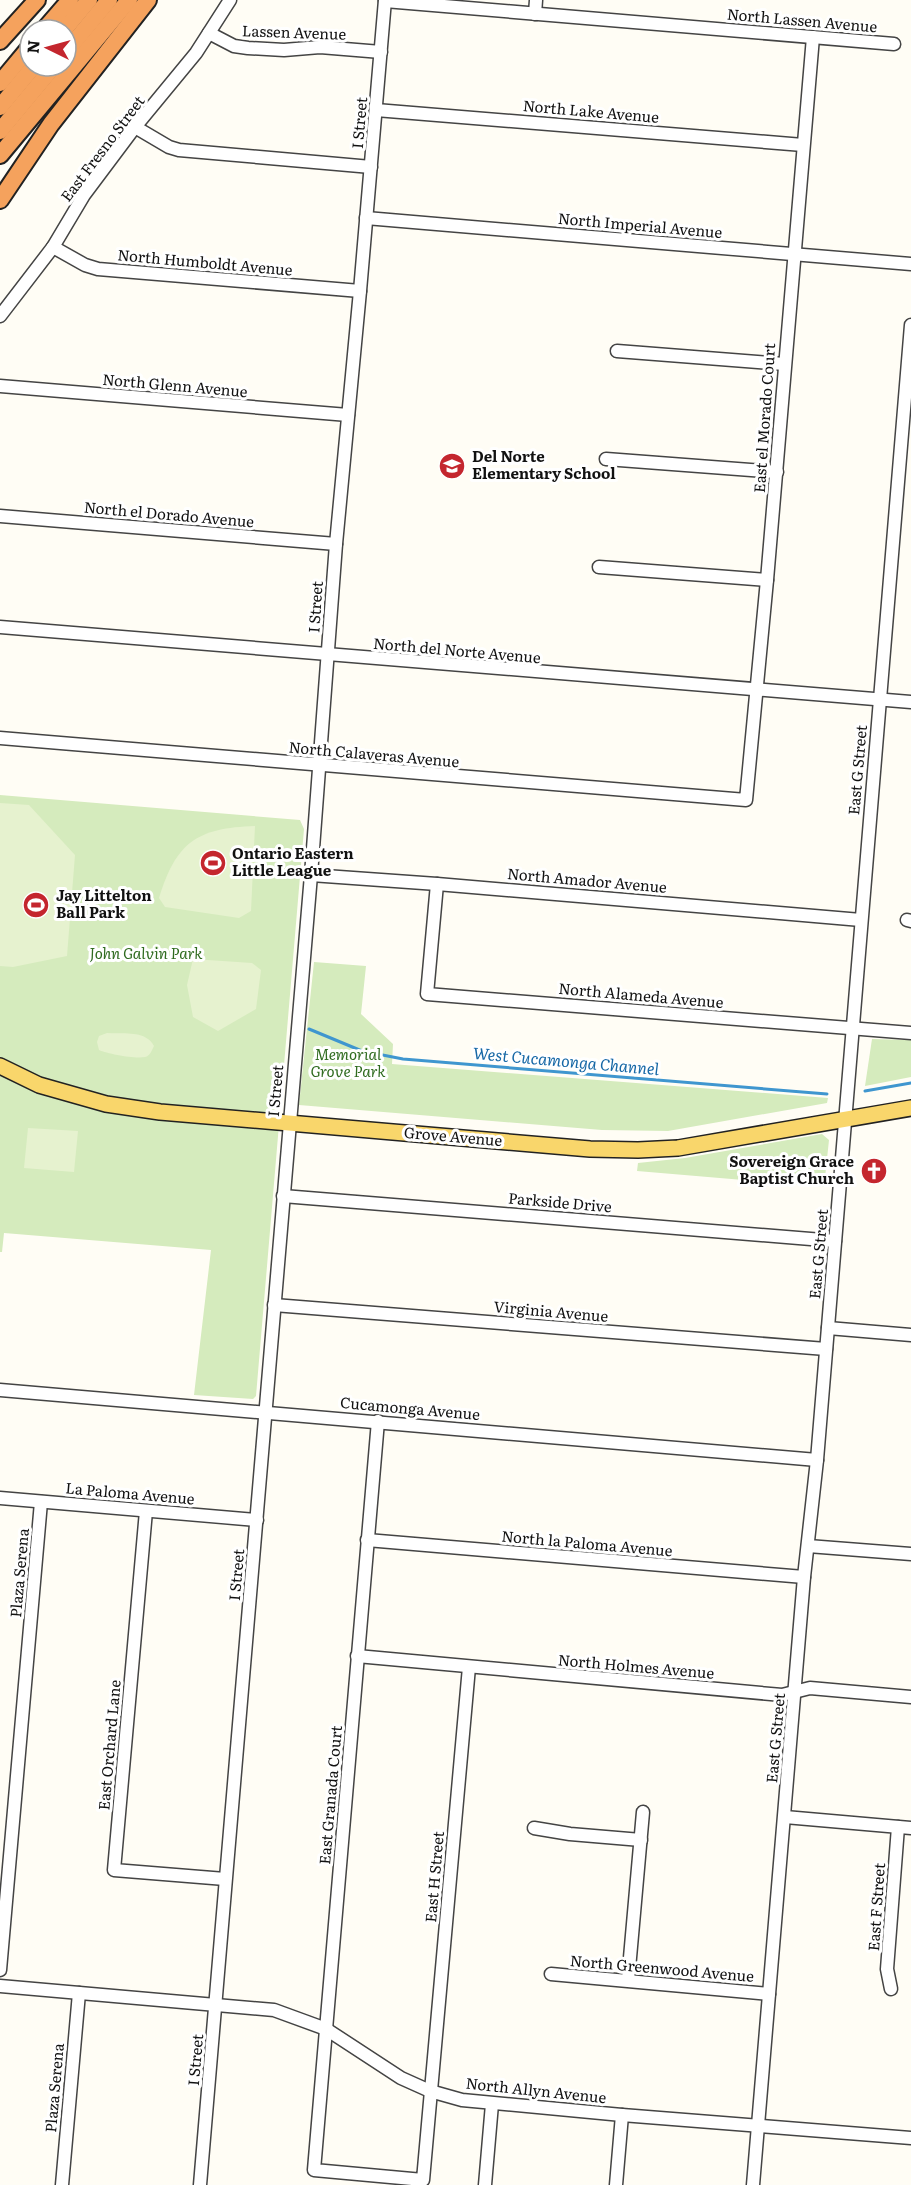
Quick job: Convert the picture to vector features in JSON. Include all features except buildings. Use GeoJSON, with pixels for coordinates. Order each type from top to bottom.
{"type":"FeatureCollection","features":[{"type":"Feature","properties":{"kind":"highway"},"geometry":{"type":"LineString","coordinates":[[0,41],[37,0]]}},
{"type":"Feature","properties":{"kind":"highway"},"geometry":{"type":"LineString","coordinates":[[54,18],[70,0]]}},
{"type":"Feature","properties":{"kind":"highway"},"geometry":{"type":"LineString","coordinates":[[74,18],[89,0]]}},
{"type":"Feature","properties":{"kind":"highway"},"geometry":{"type":"LineString","coordinates":[[78,37],[109,0]]}},
{"type":"Feature","properties":{"kind":"highway"},"geometry":{"type":"LineString","coordinates":[[0,155],[129,0]]}},
{"type":"Feature","properties":{"kind":"highway"},"geometry":{"type":"LineString","coordinates":[[0,200],[57,116],[148,0]]}},
{"type":"Feature","properties":{"kind":"highway"},"geometry":{"type":"LineString","coordinates":[[0,83],[18,61]]}},
{"type":"Feature","properties":{"kind":"highway"},"geometry":{"type":"LineString","coordinates":[[0,107],[24,78]]}},
{"type":"Feature","properties":{"kind":"highway"},"geometry":{"type":"LineString","coordinates":[[0,131],[44,78]]}},
{"type":"Feature","properties":{"kind":"main road","name":"Grove Avenue"},"geometry":{"type":"LineString","coordinates":[[0,1066],[39,1085],[106,1104],[160,1112],[590,1149],[678,1148],[911,1108]]}},
{"type":"Feature","properties":{"kind":"street","name":"East Fresno Street"},"geometry":{"type":"LineString","coordinates":[[0,316],[53,247],[84,195],[196,54],[230,0]]}},
{"type":"Feature","properties":{"kind":"street","name":"North Lassen Avenue"},"geometry":{"type":"LineString","coordinates":[[385,0],[894,44]]}},
{"type":"Feature","properties":{"kind":"street","name":"I Street"},"geometry":{"type":"LineString","coordinates":[[200,2185],[311,875],[336,544],[385,0]]}},
{"type":"Feature","properties":{"kind":"street"},"geometry":{"type":"LineString","coordinates":[[535,14],[536,0]]}},
{"type":"Feature","properties":{"kind":"street","name":"Lassen Avenue"},"geometry":{"type":"LineString","coordinates":[[209,33],[234,46],[248,48],[284,50],[320,47],[381,52]]}},
{"type":"Feature","properties":{"kind":"street","name":"East el Morado Court"},"geometry":{"type":"LineString","coordinates":[[746,800],[777,472],[784,364],[813,37]]}},
{"type":"Feature","properties":{"kind":"street","name":"North Lake Avenue"},"geometry":{"type":"LineString","coordinates":[[376,110],[803,145]]}},
{"type":"Feature","properties":{"kind":"street"},"geometry":{"type":"LineString","coordinates":[[135,128],[179,150],[371,167]]}},
{"type":"Feature","properties":{"kind":"street","name":"North Imperial Avenue"},"geometry":{"type":"LineString","coordinates":[[366,218],[911,264]]}},
{"type":"Feature","properties":{"kind":"street","name":"North Humboldt Avenue"},"geometry":{"type":"LineString","coordinates":[[53,247],[85,266],[98,269],[360,291]]}},
{"type":"Feature","properties":{"kind":"street","name":"East G Street"},"geometry":{"type":"LineString","coordinates":[[753,2185],[804,1577],[817,1460],[911,325]]}},
{"type":"Feature","properties":{"kind":"street"},"geometry":{"type":"LineString","coordinates":[[617,351],[784,364]]}},
{"type":"Feature","properties":{"kind":"street","name":"North Glenn Avenue"},"geometry":{"type":"LineString","coordinates":[[0,386],[348,415]]}},
{"type":"Feature","properties":{"kind":"street"},"geometry":{"type":"LineString","coordinates":[[606,459],[777,472]]}},
{"type":"Feature","properties":{"kind":"street","name":"North el Dorado Avenue"},"geometry":{"type":"LineString","coordinates":[[0,516],[336,544]]}},
{"type":"Feature","properties":{"kind":"street"},"geometry":{"type":"LineString","coordinates":[[599,567],[767,580]]}},
{"type":"Feature","properties":{"kind":"street","name":"North del Norte Avenue"},"geometry":{"type":"LineString","coordinates":[[0,627],[911,702]]}},
{"type":"Feature","properties":{"kind":"street","name":"North Calaveras Avenue"},"geometry":{"type":"LineString","coordinates":[[0,738],[746,800]]}},
{"type":"Feature","properties":{"kind":"street","name":"North Amador Avenue"},"geometry":{"type":"LineString","coordinates":[[311,875],[861,920]]}},
{"type":"Feature","properties":{"kind":"street","name":"North Alameda Avenue"},"geometry":{"type":"LineString","coordinates":[[437,884],[427,994],[911,1033]]}},
{"type":"Feature","properties":{"kind":"street","name":"Parkside Drive"},"geometry":{"type":"LineString","coordinates":[[283,1196],[835,1240]]}},
{"type":"Feature","properties":{"kind":"street","name":"Virginia Avenue"},"geometry":{"type":"LineString","coordinates":[[274,1305],[826,1349]]}},
{"type":"Feature","properties":{"kind":"street"},"geometry":{"type":"LineString","coordinates":[[828,1328],[911,1335]]}},
{"type":"Feature","properties":{"kind":"street","name":"Cucamonga Avenue"},"geometry":{"type":"LineString","coordinates":[[0,1390],[817,1460]]}},
{"type":"Feature","properties":{"kind":"street","name":"East Granada Court"},"geometry":{"type":"LineString","coordinates":[[314,2170],[378,1421]]}},
{"type":"Feature","properties":{"kind":"street","name":"La Paloma Avenue"},"geometry":{"type":"LineString","coordinates":[[0,1498],[257,1520]]}},
{"type":"Feature","properties":{"kind":"street","name":"Plaza Serena"},"geometry":{"type":"LineString","coordinates":[[0,1970],[41,1502]]}},
{"type":"Feature","properties":{"kind":"street","name":"East Orchard Lane"},"geometry":{"type":"LineString","coordinates":[[146,1511],[114,1870],[225,1879]]}},
{"type":"Feature","properties":{"kind":"street","name":"North la Paloma Avenue"},"geometry":{"type":"LineString","coordinates":[[368,1540],[804,1577]]}},
{"type":"Feature","properties":{"kind":"street"},"geometry":{"type":"LineString","coordinates":[[808,1546],[911,1554]]}},
{"type":"Feature","properties":{"kind":"street","name":"North Holmes Avenue"},"geometry":{"type":"LineString","coordinates":[[357,1656],[782,1695],[810,1688],[911,1697]]}},
{"type":"Feature","properties":{"kind":"street","name":"East H Street"},"geometry":{"type":"LineString","coordinates":[[314,2170],[423,2180],[469,1667]]}},
{"type":"Feature","properties":{"kind":"street"},"geometry":{"type":"LineString","coordinates":[[628,1980],[643,1812]]}},
{"type":"Feature","properties":{"kind":"street"},"geometry":{"type":"LineString","coordinates":[[785,1817],[911,1828]]}},
{"type":"Feature","properties":{"kind":"street","name":"East F Street"},"geometry":{"type":"LineString","coordinates":[[891,1989],[887,1970],[898,1827]]}},
{"type":"Feature","properties":{"kind":"street"},"geometry":{"type":"LineString","coordinates":[[534,1828],[570,1834],[641,1840]]}},
{"type":"Feature","properties":{"kind":"street","name":"North Greenwood Avenue"},"geometry":{"type":"LineString","coordinates":[[551,1974],[769,1994]]}},
{"type":"Feature","properties":{"kind":"street","name":"North Allyn Avenue"},"geometry":{"type":"LineString","coordinates":[[0,1986],[274,2010],[326,2029],[401,2078],[430,2091],[462,2100],[911,2138]]}},
{"type":"Feature","properties":{"kind":"street","name":"Plaza Serena"},"geometry":{"type":"LineString","coordinates":[[62,2185],[79,1993]]}},
{"type":"Feature","properties":{"kind":"street"},"geometry":{"type":"LineString","coordinates":[[485,2185],[492,2104]]}},
{"type":"Feature","properties":{"kind":"street"},"geometry":{"type":"LineString","coordinates":[[616,2185],[622,2115]]}},
{"type":"Feature","properties":{"kind":"green space","name":"John Galvin Park"},"geometry":{"type":"Polygon","coordinates":[[[0,795],[300,820],[304,829],[256,1396],[253,1399],[194,1395],[211,1250],[4,1233],[2,1252],[0,1252],[0,795]]]}},
{"type":"Feature","properties":{"kind":"green space","name":"Jay Littelton Ball Park"},"geometry":{"type":"Polygon","coordinates":[[[0,803],[29,805],[75,855],[67,956],[13,967],[0,966],[0,803]]]}},
{"type":"Feature","properties":{"kind":"green space","name":"Ontario Eastern Little League"},"geometry":{"type":"Polygon","coordinates":[[[255,826],[251,911],[239,918],[165,907],[159,898],[166,879],[173,863],[192,842],[218,830],[255,826]]]}},
{"type":"Feature","properties":{"kind":"green space"},"geometry":{"type":"Polygon","coordinates":[[[193,959],[252,963],[261,970],[256,1009],[218,1031],[193,1017],[187,985],[193,959]]]}},
{"type":"Feature","properties":{"kind":"green space","name":"Memorial Grove Park"},"geometry":{"type":"Polygon","coordinates":[[[314,962],[366,966],[361,1014],[393,1044],[392,1064],[828,1098],[827,1103],[668,1131],[602,1130],[299,1105],[314,962]]]}},
{"type":"Feature","properties":{"kind":"green space"},"geometry":{"type":"Polygon","coordinates":[[[107,1033],[140,1035],[146,1037],[154,1046],[150,1054],[145,1057],[128,1057],[99,1050],[97,1042],[99,1036],[107,1033]]]}},
{"type":"Feature","properties":{"kind":"green space"},"geometry":{"type":"Polygon","coordinates":[[[872,1039],[911,1040],[911,1077],[865,1086],[872,1039]]]}},
{"type":"Feature","properties":{"kind":"green space"},"geometry":{"type":"Polygon","coordinates":[[[28,1128],[78,1131],[74,1172],[24,1168],[28,1128]]]}},
{"type":"Feature","properties":{"kind":"green space"},"geometry":{"type":"Polygon","coordinates":[[[822,1134],[829,1140],[824,1187],[637,1171],[638,1163],[685,1158],[822,1134]]]}},
{"type":"Feature","properties":{"kind":"waterway","name":"West Cucamonga Channel"},"geometry":{"type":"LineString","coordinates":[[309,1029],[362,1051],[403,1059],[827,1094]]}},
{"type":"Feature","properties":{"kind":"waterway","name":"West Cucamonga Channel"},"geometry":{"type":"LineString","coordinates":[[865,1091],[911,1083]]}},
{"type":"Feature","properties":{"kind":"place","name":"Del Norte Elementary School"},"geometry":{"type":"Point","coordinates":[452,466]}},
{"type":"Feature","properties":{"kind":"place","name":"Ontario Eastern Little League"},"geometry":{"type":"Point","coordinates":[213,863]}},
{"type":"Feature","properties":{"kind":"place","name":"Jay Littelton Ball Park"},"geometry":{"type":"Point","coordinates":[36,905]}},
{"type":"Feature","properties":{"kind":"place","name":"Sovereign Grace Baptist Church"},"geometry":{"type":"Point","coordinates":[874,1171]}}]}
